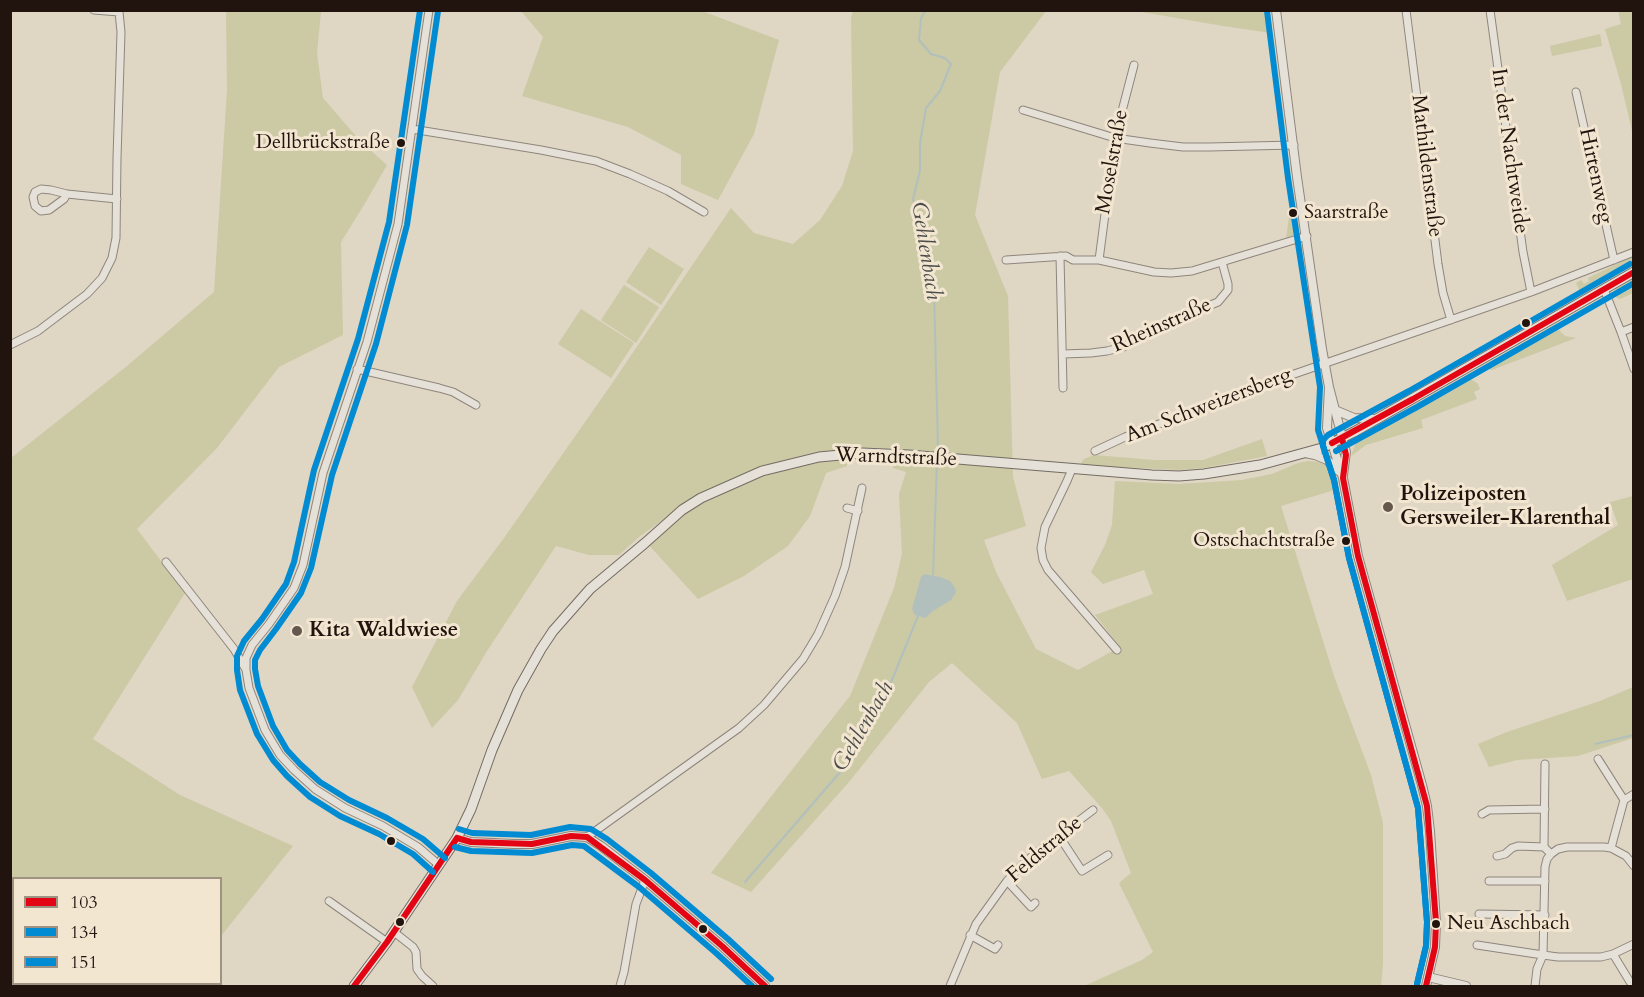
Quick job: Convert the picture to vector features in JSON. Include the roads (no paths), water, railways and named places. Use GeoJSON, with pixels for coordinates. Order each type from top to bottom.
{"type":"FeatureCollection","features":[{"type":"Feature","properties":{"kind":"main road","name":"Warndtstraße"},"geometry":{"type":"LineString","coordinates":[[354,987],[457,838],[518,690],[553,631],[590,589],[682,510],[701,498],[762,471],[819,457],[846,454],[909,455],[1179,476],[1260,465],[1305,453],[1342,438],[1634,272]]}},
{"type":"Feature","properties":{"kind":"street"},"geometry":{"type":"LineString","coordinates":[[10,345],[38,331],[87,294],[102,278],[112,258],[116,238],[121,32],[119,11],[94,10]]}},
{"type":"Feature","properties":{"kind":"street"},"geometry":{"type":"LineString","coordinates":[[429,10],[398,224],[367,342],[323,473],[300,573],[294,588],[252,645],[246,658],[246,670],[249,688],[265,730],[280,755],[294,770],[325,795],[418,847],[439,865]]}},
{"type":"Feature","properties":{"kind":"street"},"geometry":{"type":"LineString","coordinates":[[1276,10],[1325,362],[1346,455],[1342,477]]}},
{"type":"Feature","properties":{"kind":"street","name":"Mathildenstraße"},"geometry":{"type":"LineString","coordinates":[[1406,10],[1438,264],[1451,320]]}},
{"type":"Feature","properties":{"kind":"street","name":"In der Nachtweide"},"geometry":{"type":"LineString","coordinates":[[1490,10],[1523,252],[1531,292]]}},
{"type":"Feature","properties":{"kind":"street","name":"Moselstraße"},"geometry":{"type":"LineString","coordinates":[[1099,260],[1114,138],[1134,65]]}},
{"type":"Feature","properties":{"kind":"street","name":"Hirtenweg"},"geometry":{"type":"LineString","coordinates":[[1576,92],[1614,260]]}},
{"type":"Feature","properties":{"kind":"street"},"geometry":{"type":"LineString","coordinates":[[1023,110],[1114,138],[1183,147],[1294,145]]}},
{"type":"Feature","properties":{"kind":"street"},"geometry":{"type":"LineString","coordinates":[[412,129],[596,161],[668,191],[704,212]]}},
{"type":"Feature","properties":{"kind":"street"},"geometry":{"type":"LineString","coordinates":[[67,194],[49,210],[41,211],[35,206],[33,197],[35,192],[41,189],[117,199]]}},
{"type":"Feature","properties":{"kind":"street","name":"Rheinstraße"},"geometry":{"type":"LineString","coordinates":[[1006,260],[1066,256],[1073,260],[1099,260],[1144,270],[1171,273],[1192,271],[1306,236]]}},
{"type":"Feature","properties":{"kind":"street"},"geometry":{"type":"LineString","coordinates":[[1325,362],[1531,292],[1634,252]]}},
{"type":"Feature","properties":{"kind":"street"},"geometry":{"type":"LineString","coordinates":[[1060,256],[1064,388]]}},
{"type":"Feature","properties":{"kind":"street","name":"Rheinstraße"},"geometry":{"type":"LineString","coordinates":[[1063,354],[1107,351],[1123,346],[1167,323],[1218,302],[1228,290],[1222,262]]}},
{"type":"Feature","properties":{"kind":"street"},"geometry":{"type":"LineString","coordinates":[[1604,289],[1634,369]]}},
{"type":"Feature","properties":{"kind":"street"},"geometry":{"type":"LineString","coordinates":[[1621,332],[1634,327]]}},
{"type":"Feature","properties":{"kind":"street","name":"Am Schweizersberg"},"geometry":{"type":"LineString","coordinates":[[1095,451],[1125,437],[1325,362]]}},
{"type":"Feature","properties":{"kind":"street"},"geometry":{"type":"LineString","coordinates":[[357,369],[446,390],[476,405]]}},
{"type":"Feature","properties":{"kind":"street"},"geometry":{"type":"LineString","coordinates":[[1329,387],[1327,428],[1342,477],[1358,556],[1426,806],[1430,831],[1436,922],[1435,947],[1427,982],[1466,987]]}},
{"type":"Feature","properties":{"kind":"street"},"geometry":{"type":"LineString","coordinates":[[1335,410],[1354,418],[1378,419]]}},
{"type":"Feature","properties":{"kind":"street"},"geometry":{"type":"LineString","coordinates":[[1305,453],[1315,454],[1327,460],[1342,477]]}},
{"type":"Feature","properties":{"kind":"street"},"geometry":{"type":"LineString","coordinates":[[1072,469],[1045,527],[1041,548],[1043,560],[1048,570],[1116,650]]}},
{"type":"Feature","properties":{"kind":"street"},"geometry":{"type":"LineString","coordinates":[[586,837],[739,728],[764,705],[803,660],[818,634],[845,567],[861,488]]}},
{"type":"Feature","properties":{"kind":"street"},"geometry":{"type":"LineString","coordinates":[[847,508],[858,511]]}},
{"type":"Feature","properties":{"kind":"street"},"geometry":{"type":"LineString","coordinates":[[166,562],[234,649],[246,670]]}},
{"type":"Feature","properties":{"kind":"street"},"geometry":{"type":"LineString","coordinates":[[1598,759],[1624,801]]}},
{"type":"Feature","properties":{"kind":"street"},"geometry":{"type":"LineString","coordinates":[[1544,847],[1545,764]]}},
{"type":"Feature","properties":{"kind":"street"},"geometry":{"type":"LineString","coordinates":[[1611,848],[1624,801],[1634,794]]}},
{"type":"Feature","properties":{"kind":"street"},"geometry":{"type":"LineString","coordinates":[[1482,814],[1489,810],[1545,809]]}},
{"type":"Feature","properties":{"kind":"street","name":"Feldstraße"},"geometry":{"type":"LineString","coordinates":[[950,987],[970,935],[1006,881],[1021,866],[1093,810]]}},
{"type":"Feature","properties":{"kind":"street"},"geometry":{"type":"LineString","coordinates":[[457,838],[471,842],[532,844],[571,836],[586,837],[645,880],[765,987]]}},
{"type":"Feature","properties":{"kind":"street"},"geometry":{"type":"LineString","coordinates":[[1059,836],[1082,871],[1108,855]]}},
{"type":"Feature","properties":{"kind":"street"},"geometry":{"type":"LineString","coordinates":[[1497,856],[1518,846],[1544,847],[1551,854]]}},
{"type":"Feature","properties":{"kind":"street"},"geometry":{"type":"LineString","coordinates":[[1534,987],[1537,969],[1543,955],[1545,867],[1551,854],[1567,847],[1611,848],[1626,856],[1634,866]]}},
{"type":"Feature","properties":{"kind":"street"},"geometry":{"type":"LineString","coordinates":[[620,987],[636,904],[645,880]]}},
{"type":"Feature","properties":{"kind":"street"},"geometry":{"type":"LineString","coordinates":[[1006,881],[1031,907],[1035,903]]}},
{"type":"Feature","properties":{"kind":"street"},"geometry":{"type":"LineString","coordinates":[[1489,881],[1545,881]]}},
{"type":"Feature","properties":{"kind":"street"},"geometry":{"type":"LineString","coordinates":[[329,901],[387,942]]}},
{"type":"Feature","properties":{"kind":"street"},"geometry":{"type":"LineString","coordinates":[[1479,914],[1545,915]]}},
{"type":"Feature","properties":{"kind":"street"},"geometry":{"type":"LineString","coordinates":[[394,932],[416,952],[417,969],[432,987]]}},
{"type":"Feature","properties":{"kind":"street"},"geometry":{"type":"LineString","coordinates":[[970,935],[995,950],[998,945]]}},
{"type":"Feature","properties":{"kind":"street"},"geometry":{"type":"LineString","coordinates":[[1477,945],[1543,955],[1591,958],[1613,954],[1634,944]]}},
{"type":"Feature","properties":{"kind":"street"},"geometry":{"type":"LineString","coordinates":[[1613,954],[1630,982],[1634,984]]}},
{"type":"Feature","properties":{"kind":"waterway","name":"Gehlenbach"},"geometry":{"type":"LineString","coordinates":[[926,10],[921,18],[919,40],[931,54],[945,58],[951,64],[940,91],[926,108],[920,143],[920,171],[913,199],[919,220],[927,236],[927,251],[934,292],[938,446]]}},
{"type":"Feature","properties":{"kind":"waterway","name":"Gehlenbach"},"geometry":{"type":"LineString","coordinates":[[933,575],[937,463]]}},
{"type":"Feature","properties":{"kind":"waterway","name":"Gehlenbach"},"geometry":{"type":"LineString","coordinates":[[745,882],[848,763],[885,697],[918,616]]}},
{"type":"Feature","properties":{"kind":"waterway"},"geometry":{"type":"LineString","coordinates":[[1595,744],[1634,735]]}},
{"type":"Feature","properties":{"kind":"place","name":"Dellbrückstraße"},"geometry":{"type":"Point","coordinates":[401,143]}},
{"type":"Feature","properties":{"kind":"place","name":"Saarstraße"},"geometry":{"type":"Point","coordinates":[1293,213]}},
{"type":"Feature","properties":{"kind":"place","name":"Polizeiposten Gersweiler-Klarenthal"},"geometry":{"type":"Point","coordinates":[1388,507]}},
{"type":"Feature","properties":{"kind":"place","name":"Ostschachtstraße"},"geometry":{"type":"Point","coordinates":[1346,541]}},
{"type":"Feature","properties":{"kind":"place","name":"Kita Waldwiese"},"geometry":{"type":"Point","coordinates":[297,631]}},
{"type":"Feature","properties":{"kind":"place","name":"Neu Aschbach"},"geometry":{"type":"Point","coordinates":[1436,924]}}]}
